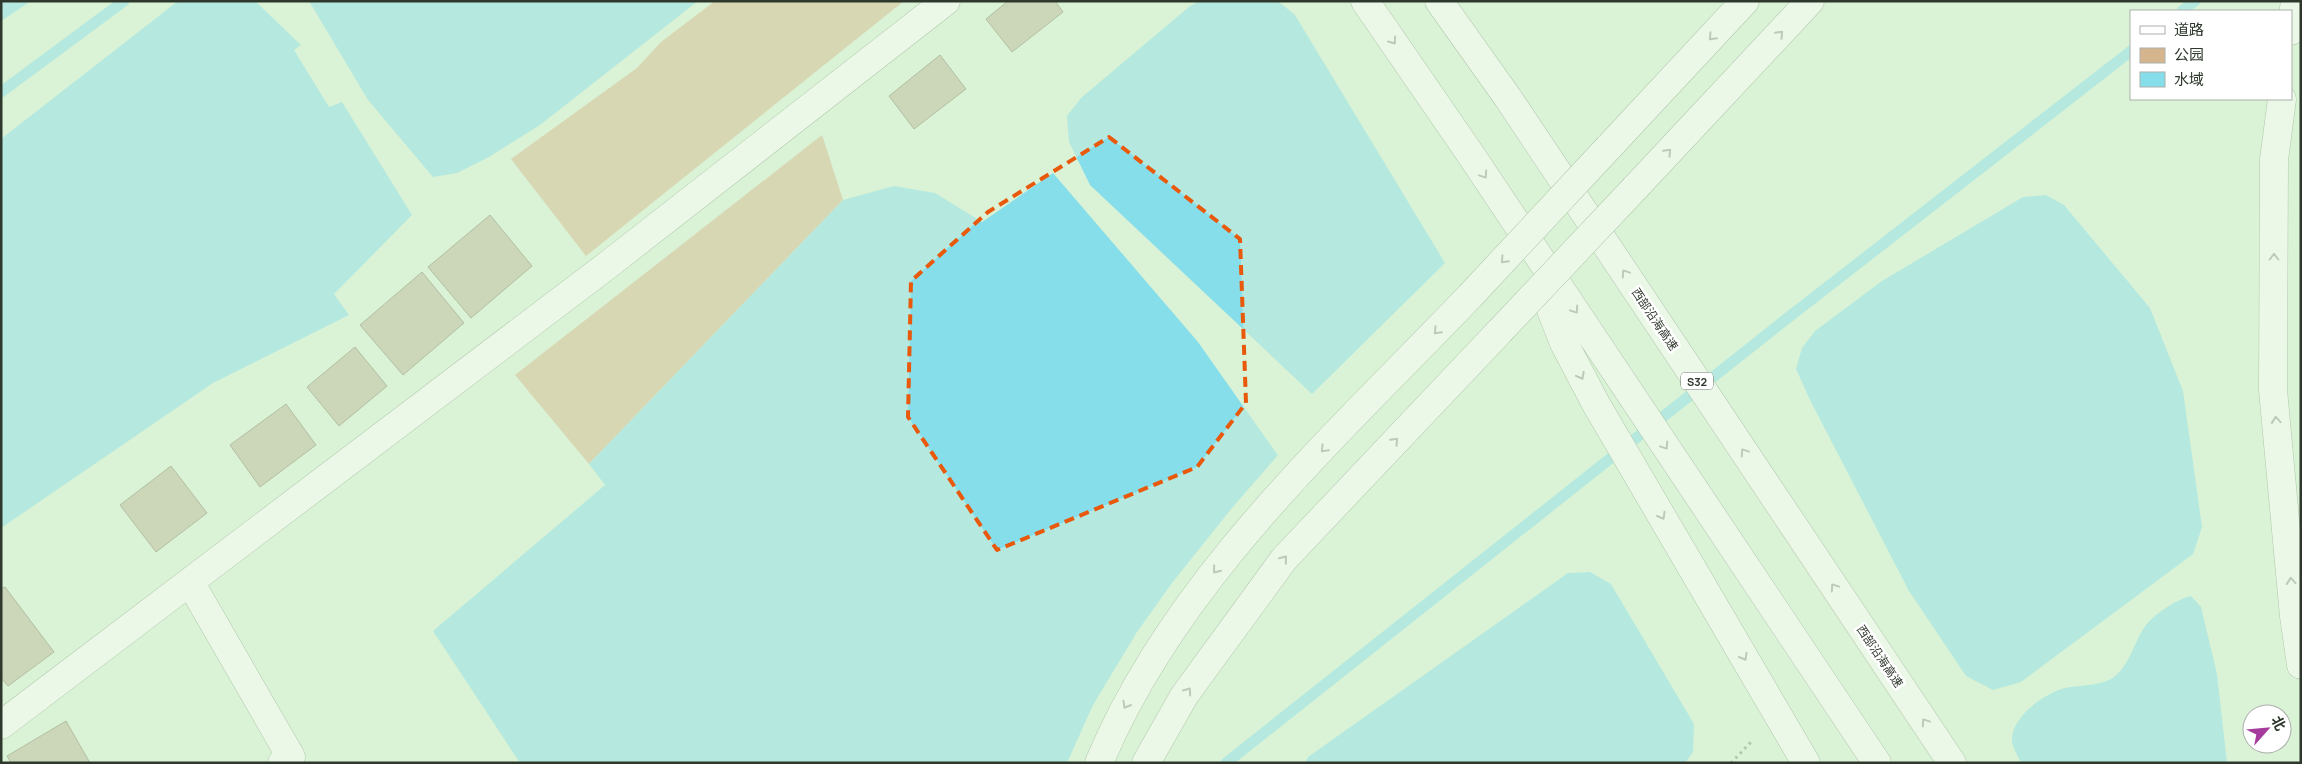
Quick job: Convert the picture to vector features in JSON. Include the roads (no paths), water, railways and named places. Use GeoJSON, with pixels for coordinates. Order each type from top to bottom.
{"type":"FeatureCollection","features":[{"type":"Feature","properties":{"kind":"main road"},"geometry":{"type":"LineString","coordinates":[[1,725],[609,264],[946,1]]}},
{"type":"Feature","properties":{"kind":"main road"},"geometry":{"type":"LineString","coordinates":[[1365,1],[1555,281],[1877,763]]}},
{"type":"Feature","properties":{"kind":"main road","name":"西部沿海高速"},"geometry":{"type":"LineString","coordinates":[[1440,1],[1508,98],[1952,763]]}},
{"type":"Feature","properties":{"kind":"main road"},"geometry":{"type":"LineString","coordinates":[[1098,763],[1114,726],[1157,653],[1207,580],[1262,513],[1477,289],[1745,1]]}},
{"type":"Feature","properties":{"kind":"main road"},"geometry":{"type":"LineString","coordinates":[[1146,763],[1184,696],[1284,559],[1810,1]]}},
{"type":"Feature","properties":{"kind":"main road"},"geometry":{"type":"LineString","coordinates":[[2292,24],[2295,1]]}},
{"type":"Feature","properties":{"kind":"main road"},"geometry":{"type":"LineString","coordinates":[[2282,100],[2274,160],[2273,390],[2294,616],[2301,664]]}},
{"type":"Feature","properties":{"kind":"main road"},"geometry":{"type":"LineString","coordinates":[[1555,281],[1551,310],[1564,343],[1596,404],[1806,763]]}},
{"type":"Feature","properties":{"kind":"main road"},"geometry":{"type":"LineString","coordinates":[[190,582],[290,757],[282,763]]}},
{"type":"Feature","properties":{"kind":"water"},"geometry":{"type":"Polygon","coordinates":[[[1,1],[31,1],[1,21],[1,1]]]}},
{"type":"Feature","properties":{"kind":"water"},"geometry":{"type":"Polygon","coordinates":[[[178,1],[255,1],[301,45],[294,50],[329,107],[342,102],[412,215],[334,294],[349,315],[213,383],[1,528],[1,139],[178,1]]]}},
{"type":"Feature","properties":{"kind":"water"},"geometry":{"type":"Polygon","coordinates":[[[309,1],[698,1],[540,125],[489,157],[457,173],[433,177],[368,100],[309,1]]]}},
{"type":"Feature","properties":{"kind":"water"},"geometry":{"type":"Polygon","coordinates":[[[1200,1],[1278,1],[1295,15],[1445,263],[1312,394],[1090,185],[1069,142],[1067,116],[1081,98],[1190,6],[1200,1]]]}},
{"type":"Feature","properties":{"kind":"water"},"geometry":{"type":"Polygon","coordinates":[[[1053,173],[1198,342],[1289,471],[1080,763],[520,763],[433,631],[605,485],[589,464],[843,200],[894,186],[935,193],[982,222],[1053,173]]]}},
{"type":"Feature","properties":{"kind":"water"},"geometry":{"type":"Polygon","coordinates":[[[2046,195],[2064,205],[2150,308],[2183,391],[2202,527],[2193,554],[2021,682],[1993,690],[1966,676],[1909,591],[1810,400],[1796,369],[1802,348],[1815,331],[1882,281],[2023,197],[2046,195]]]}},
{"type":"Feature","properties":{"kind":"water"},"geometry":{"type":"Polygon","coordinates":[[[1590,572],[1611,584],[1694,724],[1693,752],[1685,763],[1305,763],[1308,757],[1568,573],[1590,572]]]}},
{"type":"Feature","properties":{"kind":"water"},"geometry":{"type":"Polygon","coordinates":[[[2191,596],[2201,607],[2217,674],[2227,763],[2021,763],[2012,738],[2018,722],[2031,707],[2048,695],[2065,688],[2100,683],[2111,679],[2122,669],[2147,623],[2165,609],[2191,596]]]}},
{"type":"Feature","properties":{"kind":"waterway"},"geometry":{"type":"LineString","coordinates":[[1,92],[124,1]]}},
{"type":"Feature","properties":{"kind":"waterway"},"geometry":{"type":"LineString","coordinates":[[2183,10],[2195,1]]}},
{"type":"Feature","properties":{"kind":"waterway"},"geometry":{"type":"LineString","coordinates":[[1226,763],[1780,324],[2130,52]]}}]}
